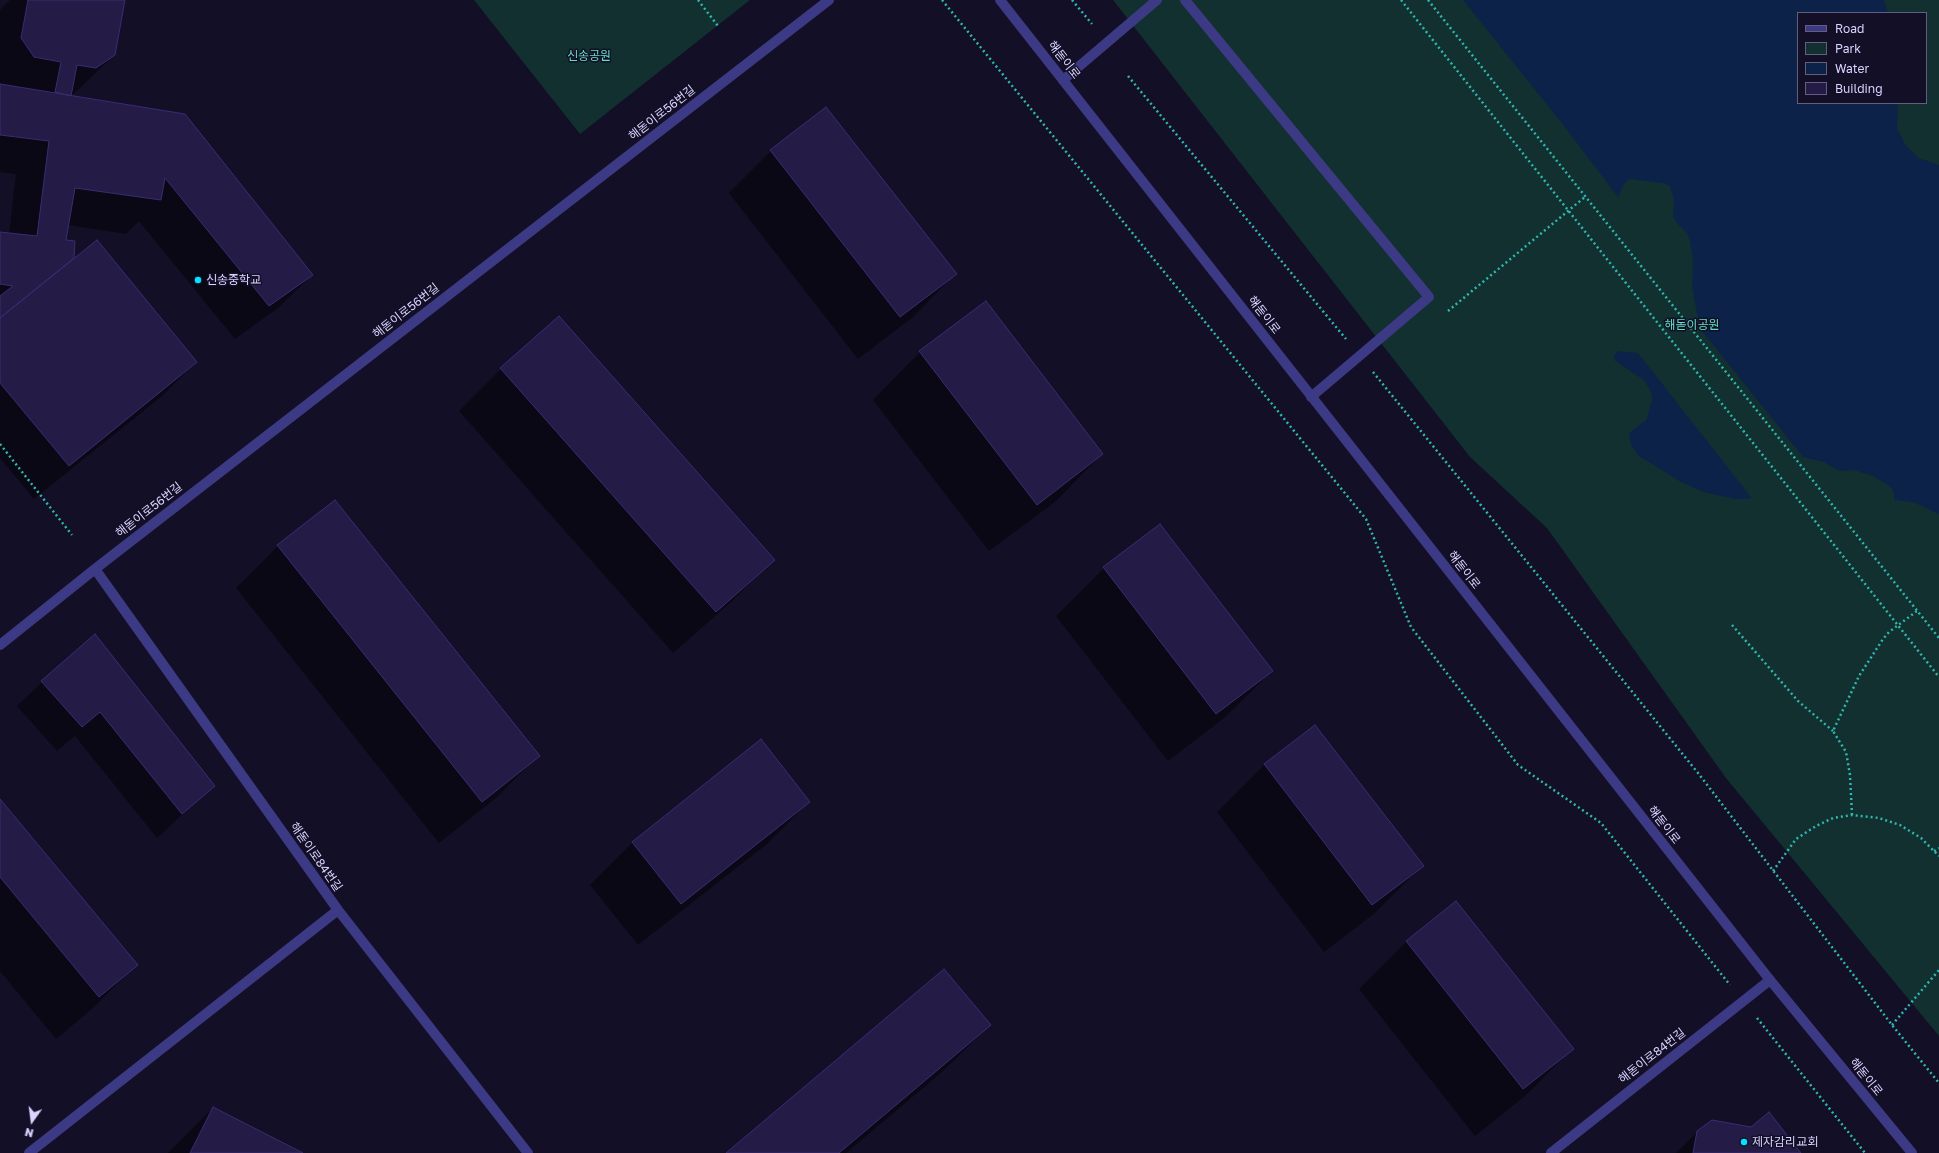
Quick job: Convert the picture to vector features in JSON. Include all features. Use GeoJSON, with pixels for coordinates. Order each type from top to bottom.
{"type":"FeatureCollection","features":[{"type":"Feature","properties":{"kind":"street","name":"해돋이로56번길"},"geometry":{"type":"LineString","coordinates":[[0,645],[94,569],[829,0]]}},
{"type":"Feature","properties":{"kind":"street","name":"해돋이로"},"geometry":{"type":"LineString","coordinates":[[1000,0],[1770,980],[1912,1153]]}},
{"type":"Feature","properties":{"kind":"street"},"geometry":{"type":"LineString","coordinates":[[1063,80],[1157,0]]}},
{"type":"Feature","properties":{"kind":"street"},"geometry":{"type":"LineString","coordinates":[[1186,0],[1429,297],[1311,397]]}},
{"type":"Feature","properties":{"kind":"street","name":"해돋이로84번길"},"geometry":{"type":"LineString","coordinates":[[94,569],[338,910],[528,1153]]}},
{"type":"Feature","properties":{"kind":"street"},"geometry":{"type":"LineString","coordinates":[[29,1153],[338,910]]}},
{"type":"Feature","properties":{"kind":"street","name":"해돋이로84번길"},"geometry":{"type":"LineString","coordinates":[[1550,1153],[1770,980]]}},
{"type":"Feature","properties":{"kind":"path"},"geometry":{"type":"LineString","coordinates":[[698,0],[718,26]]}},
{"type":"Feature","properties":{"kind":"path"},"geometry":{"type":"LineString","coordinates":[[942,0],[1366,519],[1411,627],[1518,765],[1601,824],[1865,1153]]}},
{"type":"Feature","properties":{"kind":"path"},"geometry":{"type":"LineString","coordinates":[[1072,0],[1091,24]]}},
{"type":"Feature","properties":{"kind":"path"},"geometry":{"type":"LineString","coordinates":[[1401,0],[1939,677]]}},
{"type":"Feature","properties":{"kind":"path"},"geometry":{"type":"LineString","coordinates":[[1428,0],[1939,638]]}},
{"type":"Feature","properties":{"kind":"path"},"geometry":{"type":"LineString","coordinates":[[1128,76],[1374,372],[1693,767],[1892,1025],[1939,1083]]}},
{"type":"Feature","properties":{"kind":"path"},"geometry":{"type":"LineString","coordinates":[[1444,314],[1586,196]]}},
{"type":"Feature","properties":{"kind":"path"},"geometry":{"type":"LineString","coordinates":[[1374,372],[1379,367]]}},
{"type":"Feature","properties":{"kind":"path"},"geometry":{"type":"LineString","coordinates":[[0,444],[72,535]]}},
{"type":"Feature","properties":{"kind":"path"},"geometry":{"type":"LineString","coordinates":[[1833,731],[1859,676],[1883,639],[1898,625],[1917,611]]}},
{"type":"Feature","properties":{"kind":"path"},"geometry":{"type":"LineString","coordinates":[[1732,625],[1798,701],[1833,731],[1846,752],[1850,775],[1852,815]]}},
{"type":"Feature","properties":{"kind":"path"},"geometry":{"type":"LineString","coordinates":[[1773,872],[1796,839],[1816,826],[1833,818],[1852,815],[1879,818],[1900,825],[1921,838],[1939,856]]}},
{"type":"Feature","properties":{"kind":"path"},"geometry":{"type":"LineString","coordinates":[[1934,851],[1939,848]]}},
{"type":"Feature","properties":{"kind":"path"},"geometry":{"type":"LineString","coordinates":[[1892,1025],[1939,970]]}},
{"type":"Feature","properties":{"kind":"green space","name":"신송공원"},"geometry":{"type":"Polygon","coordinates":[[[474,0],[750,0],[580,134],[474,0]]]}},
{"type":"Feature","properties":{"kind":"green space","name":"해돋이공원"},"geometry":{"type":"Polygon","coordinates":[[[1113,0],[1939,0],[1939,1036],[1726,778],[1547,528],[1470,457],[1113,0]]]}},
{"type":"Feature","properties":{"kind":"water"},"geometry":{"type":"Polygon","coordinates":[[[1463,0],[1884,0],[1888,12],[1797,12],[1797,104],[1898,104],[1897,128],[1906,146],[1919,158],[1939,165],[1939,514],[1913,502],[1894,500],[1894,494],[1891,487],[1873,476],[1854,470],[1839,471],[1824,462],[1803,457],[1702,331],[1699,324],[1692,286],[1693,261],[1690,241],[1687,233],[1676,222],[1673,216],[1674,200],[1670,186],[1663,183],[1629,179],[1624,184],[1618,197],[1564,126],[1463,0]]]}},
{"type":"Feature","properties":{"kind":"water"},"geometry":{"type":"Polygon","coordinates":[[[1619,351],[1638,353],[1751,497],[1749,499],[1735,499],[1704,492],[1681,482],[1639,456],[1632,447],[1629,433],[1647,419],[1652,400],[1651,392],[1644,380],[1615,361],[1614,355],[1619,351]]]}},
{"type":"Feature","properties":{"kind":"building"},"geometry":{"type":"Polygon","coordinates":[[[28,0],[125,0],[115,55],[96,68],[77,65],[71,96],[55,92],[61,62],[34,57],[21,38],[28,0]]]}},
{"type":"Feature","properties":{"kind":"building"},"geometry":{"type":"Polygon","coordinates":[[[0,84],[185,114],[313,275],[269,306],[165,178],[161,200],[75,188],[66,240],[75,241],[74,258],[0,318],[0,296],[13,286],[0,284],[0,232],[37,236],[49,141],[0,135],[0,84]]]}},
{"type":"Feature","properties":{"kind":"building"},"geometry":{"type":"Polygon","coordinates":[[[826,107],[957,274],[900,317],[770,150],[826,107]]]}},
{"type":"Feature","properties":{"kind":"building"},"geometry":{"type":"Polygon","coordinates":[[[97,240],[197,362],[69,466],[0,383],[0,318],[97,240]]]}},
{"type":"Feature","properties":{"kind":"building"},"geometry":{"type":"Polygon","coordinates":[[[986,301],[1103,454],[1037,505],[919,351],[986,301]]]}},
{"type":"Feature","properties":{"kind":"building"},"geometry":{"type":"Polygon","coordinates":[[[559,316],[775,560],[716,612],[500,368],[559,316]]]}},
{"type":"Feature","properties":{"kind":"building"},"geometry":{"type":"Polygon","coordinates":[[[335,500],[540,756],[482,802],[277,545],[335,500]]]}},
{"type":"Feature","properties":{"kind":"building"},"geometry":{"type":"Polygon","coordinates":[[[1160,524],[1273,671],[1216,714],[1103,567],[1160,524]]]}},
{"type":"Feature","properties":{"kind":"building"},"geometry":{"type":"Polygon","coordinates":[[[95,634],[215,786],[182,814],[100,712],[82,727],[41,681],[95,634]]]}},
{"type":"Feature","properties":{"kind":"building"},"geometry":{"type":"Polygon","coordinates":[[[1315,725],[1424,866],[1372,905],[1264,764],[1315,725]]]}},
{"type":"Feature","properties":{"kind":"building"},"geometry":{"type":"Polygon","coordinates":[[[761,739],[810,802],[681,904],[632,842],[761,739]]]}},
{"type":"Feature","properties":{"kind":"building"},"geometry":{"type":"Polygon","coordinates":[[[0,799],[138,965],[99,997],[0,877],[0,799]]]}},
{"type":"Feature","properties":{"kind":"building"},"geometry":{"type":"Polygon","coordinates":[[[1456,901],[1574,1049],[1523,1089],[1406,941],[1456,901]]]}},
{"type":"Feature","properties":{"kind":"building"},"geometry":{"type":"Polygon","coordinates":[[[944,969],[991,1025],[839,1153],[726,1153],[944,969]]]}},
{"type":"Feature","properties":{"kind":"building"},"geometry":{"type":"Polygon","coordinates":[[[213,1107],[303,1153],[190,1153],[213,1107]]]}},
{"type":"Feature","properties":{"kind":"building","name":"제자감리교회"},"geometry":{"type":"Polygon","coordinates":[[[1769,1112],[1801,1153],[1693,1153],[1697,1131],[1712,1120],[1751,1127],[1769,1112]]]}},
{"type":"Feature","properties":{"kind":"place","name":"신송중학교"},"geometry":{"type":"Point","coordinates":[198,280]}},
{"type":"Feature","properties":{"kind":"place","name":"제자감리교회"},"geometry":{"type":"Point","coordinates":[1744,1142]}}]}
